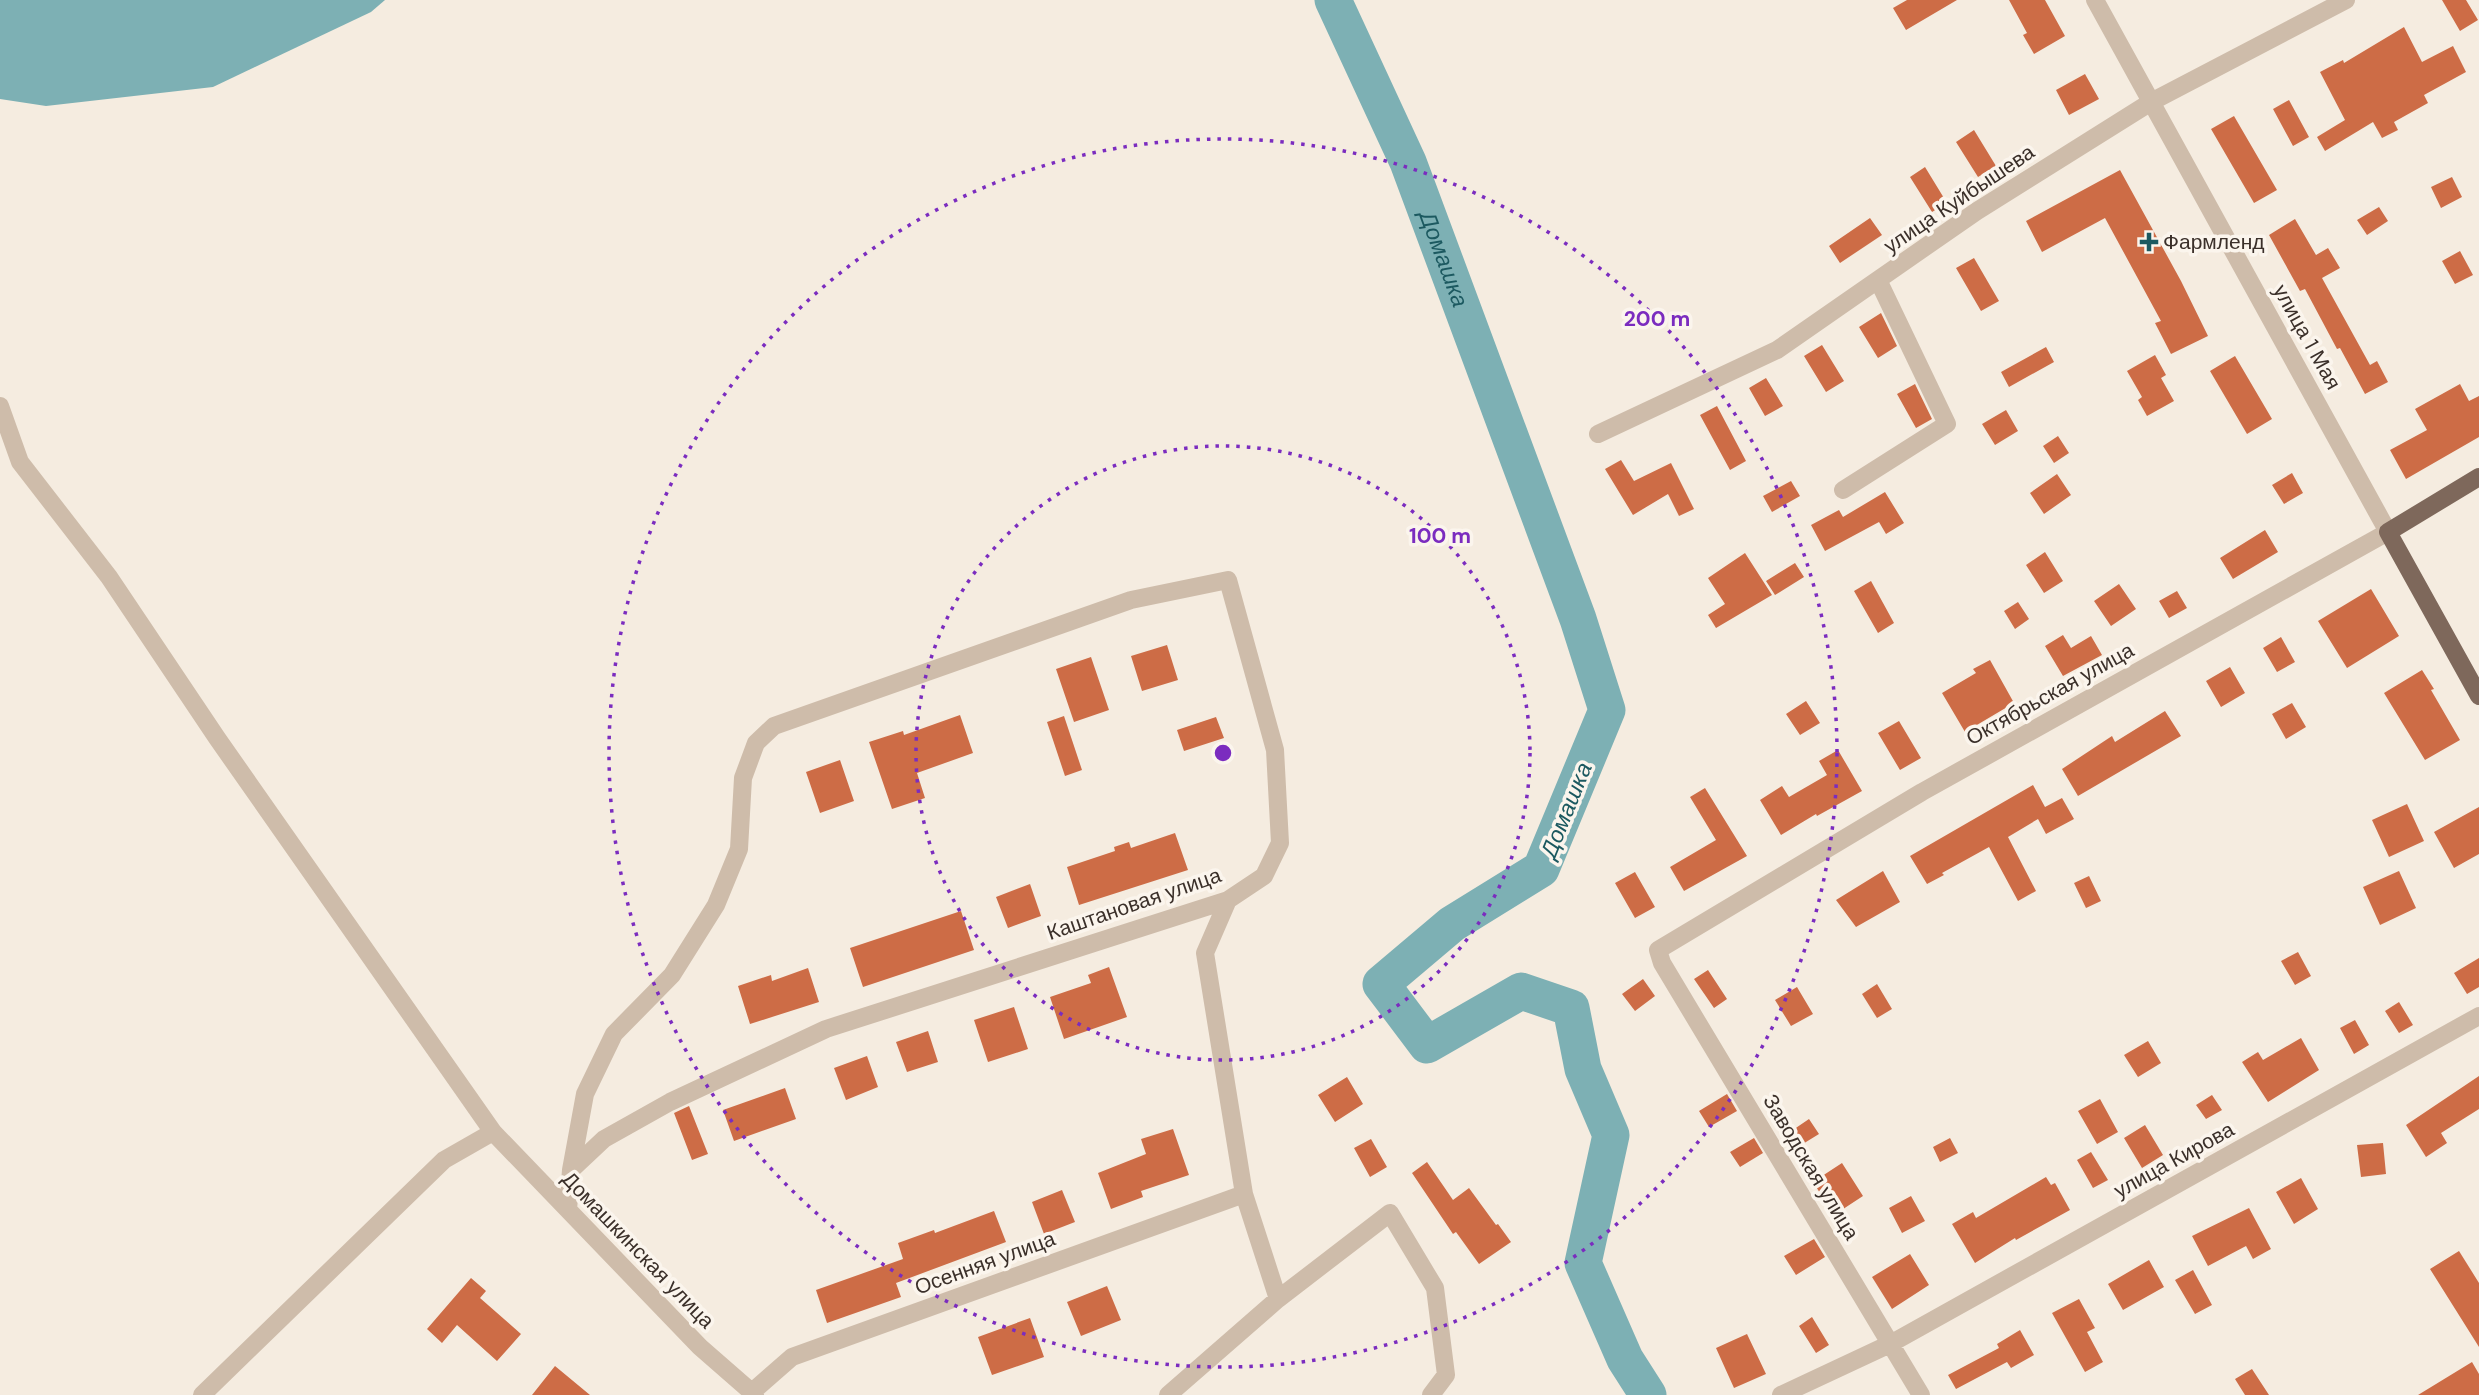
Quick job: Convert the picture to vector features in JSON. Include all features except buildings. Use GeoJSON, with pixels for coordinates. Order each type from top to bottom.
{"type":"FeatureCollection","features":[{"type":"Feature","properties":{"kind":"main road","name":"Октябрьская улица"},"geometry":{"type":"LineString","coordinates":[[2388,531],[2479,477]]}},
{"type":"Feature","properties":{"kind":"main road","name":"улица 1 Мая"},"geometry":{"type":"LineString","coordinates":[[2388,531],[2479,696]]}},
{"type":"Feature","properties":{"kind":"street","name":"улица 1 Мая"},"geometry":{"type":"LineString","coordinates":[[2095,0],[2388,531]]}},
{"type":"Feature","properties":{"kind":"street","name":"улица Куйбышева"},"geometry":{"type":"LineString","coordinates":[[1598,434],[1777,350],[1978,211],[2151,102],[2346,0]]}},
{"type":"Feature","properties":{"kind":"street"},"geometry":{"type":"LineString","coordinates":[[1843,490],[1947,424],[1878,280]]}},
{"type":"Feature","properties":{"kind":"street","name":"Домашкинская улица"},"geometry":{"type":"LineString","coordinates":[[0,406],[20,462],[109,577],[217,738],[494,1132],[700,1348],[753,1393]]}},
{"type":"Feature","properties":{"kind":"street","name":"Октябрьская улица"},"geometry":{"type":"LineString","coordinates":[[1662,963],[1658,950],[1922,792],[2388,531]]}},
{"type":"Feature","properties":{"kind":"street","name":"Каштановая улица"},"geometry":{"type":"LineString","coordinates":[[1228,580],[1275,750],[1280,843],[1264,876],[1228,900],[826,1029],[670,1102],[604,1139],[571,1170],[585,1094],[614,1034],[672,975],[716,905],[739,849],[743,778],[756,743],[774,726],[1131,600],[1228,580]]}},
{"type":"Feature","properties":{"kind":"street"},"geometry":{"type":"LineString","coordinates":[[1228,900],[1205,953],[1244,1194],[1278,1299]]}},
{"type":"Feature","properties":{"kind":"street","name":"Заводская улица"},"geometry":{"type":"LineString","coordinates":[[1662,963],[1921,1395]]}},
{"type":"Feature","properties":{"kind":"street","name":"улица Кирова"},"geometry":{"type":"LineString","coordinates":[[1781,1395],[1891,1343],[2479,1016]]}},
{"type":"Feature","properties":{"kind":"street"},"geometry":{"type":"LineString","coordinates":[[206,1394],[444,1160],[494,1132]]}},
{"type":"Feature","properties":{"kind":"street"},"geometry":{"type":"LineString","coordinates":[[568,1210],[571,1170]]}},
{"type":"Feature","properties":{"kind":"street","name":"Осенняя улица"},"geometry":{"type":"LineString","coordinates":[[753,1393],[792,1357],[1244,1194]]}},
{"type":"Feature","properties":{"kind":"street"},"geometry":{"type":"LineString","coordinates":[[1168,1395],[1278,1299],[1391,1213],[1435,1288],[1446,1375],[1431,1395]]}},
{"type":"Feature","properties":{"kind":"water"},"geometry":{"type":"Polygon","coordinates":[[[0,0],[385,0],[371,12],[213,87],[46,106],[0,99],[0,0]]]}},
{"type":"Feature","properties":{"kind":"waterway","name":"Домашка"},"geometry":{"type":"LineString","coordinates":[[1333,0],[1408,162],[1578,619],[1607,710],[1541,869],[1452,924],[1381,984],[1427,1045],[1521,991],[1571,1008],[1583,1069],[1611,1135],[1583,1263],[1625,1359],[1648,1395]]}},
{"type":"Feature","properties":{"kind":"place","name":"Фармленд"},"geometry":{"type":"Point","coordinates":[2149,242]}}]}
